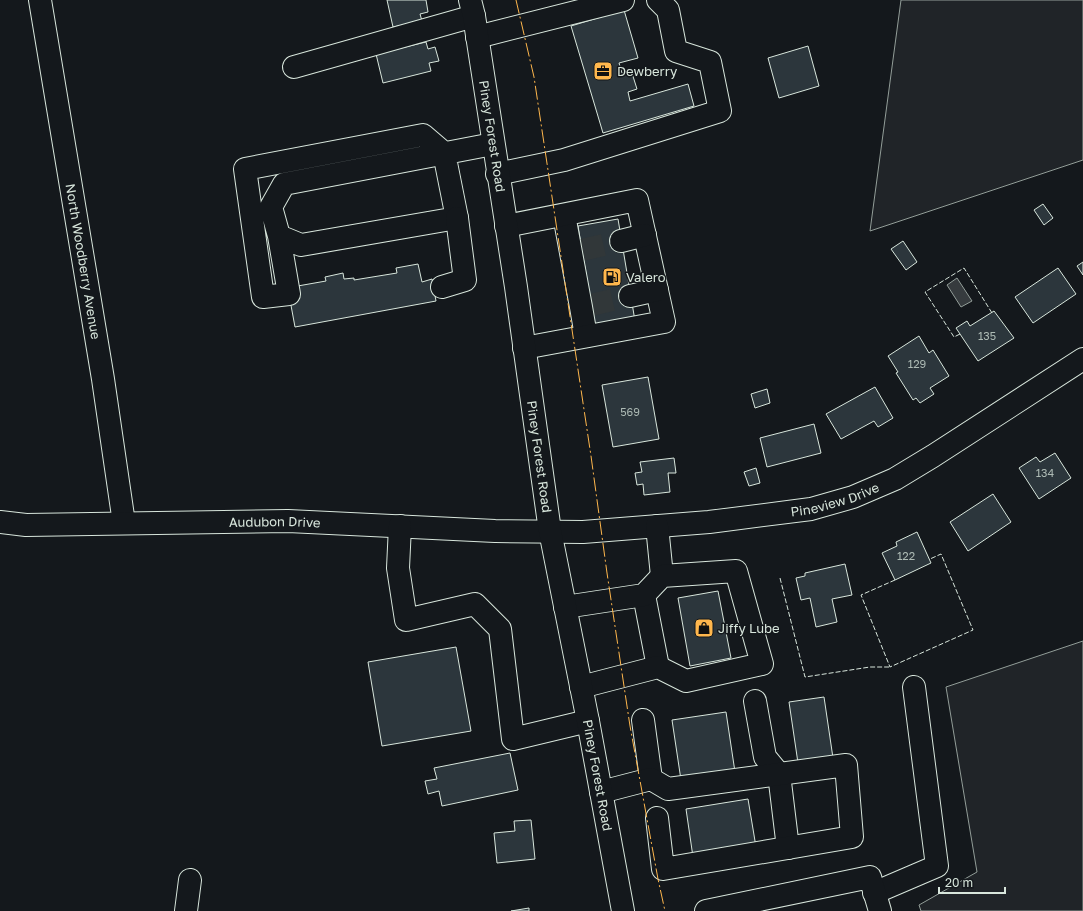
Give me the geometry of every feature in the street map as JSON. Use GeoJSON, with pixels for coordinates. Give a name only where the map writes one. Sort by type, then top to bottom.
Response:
{"type":"FeatureCollection","features":[{"type":"Feature","properties":{"kind":"street","name":"North Woodberry Avenue"},"geometry":{"type":"LineString","coordinates":[[40,0],[103,379],[124,523]]}},
{"type":"Feature","properties":{"kind":"street"},"geometry":{"type":"LineString","coordinates":[[477,38],[623,0]]}},
{"type":"Feature","properties":{"kind":"street"},"geometry":{"type":"LineString","coordinates":[[497,174],[564,160],[720,111],[710,62],[676,51],[668,10],[658,0]]}},
{"type":"Feature","properties":{"kind":"street"},"geometry":{"type":"LineString","coordinates":[[294,67],[472,8]]}},
{"type":"Feature","properties":{"kind":"street","name":"Piney Forest Road"},"geometry":{"type":"LineString","coordinates":[[472,8],[506,226],[550,532],[588,721],[622,911]]}},
{"type":"Feature","properties":{"kind":"street"},"geometry":{"type":"LineString","coordinates":[[442,287],[465,280],[458,218],[444,153],[423,135],[245,169],[263,297],[289,294],[279,236],[271,206],[284,184],[444,153],[493,144]]}},
{"type":"Feature","properties":{"kind":"street"},"geometry":{"type":"LineString","coordinates":[[506,226],[637,200],[664,322],[524,348]]}},
{"type":"Feature","properties":{"kind":"street"},"geometry":{"type":"LineString","coordinates":[[564,215],[576,251],[586,306],[586,336]]}},
{"type":"Feature","properties":{"kind":"street"},"geometry":{"type":"LineString","coordinates":[[279,236],[301,245],[458,218]]}},
{"type":"Feature","properties":{"kind":"street"},"geometry":{"type":"LineString","coordinates":[[621,241],[645,235]]}},
{"type":"Feature","properties":{"kind":"street"},"geometry":{"type":"LineString","coordinates":[[630,296],[657,290]]}},
{"type":"Feature","properties":{"kind":"street","name":"Pineview Drive"},"geometry":{"type":"LineString","coordinates":[[550,532],[583,532],[709,522],[811,510],[853,497],[895,479],[1083,359]]}},
{"type":"Feature","properties":{"kind":"street","name":"Audubon Drive"},"geometry":{"type":"LineString","coordinates":[[0,522],[26,525],[288,521],[496,531],[550,532]]}},
{"type":"Feature","properties":{"kind":"street"},"geometry":{"type":"LineString","coordinates":[[400,526],[398,568],[406,620],[475,604],[500,629],[513,739],[588,721]]}},
{"type":"Feature","properties":{"kind":"street"},"geometry":{"type":"LineString","coordinates":[[657,526],[662,576]]}},
{"type":"Feature","properties":{"kind":"street"},"geometry":{"type":"LineString","coordinates":[[565,607],[644,595],[662,576],[736,571],[762,664],[686,681],[658,667],[581,687]]}},
{"type":"Feature","properties":{"kind":"street"},"geometry":{"type":"LineString","coordinates":[[644,595],[658,667]]}},
{"type":"Feature","properties":{"kind":"street"},"geometry":{"type":"LineString","coordinates":[[706,911],[870,877],[877,902],[937,866],[914,687]]}},
{"type":"Feature","properties":{"kind":"street"},"geometry":{"type":"LineString","coordinates":[[755,700],[765,757],[779,774],[788,848]]}},
{"type":"Feature","properties":{"kind":"street"},"geometry":{"type":"LineString","coordinates":[[643,720],[651,779]]}},
{"type":"Feature","properties":{"kind":"street"},"geometry":{"type":"LineString","coordinates":[[601,792],[651,779],[668,790],[846,765],[852,837],[663,869],[657,818]]}},
{"type":"Feature","properties":{"kind":"street"},"geometry":{"type":"LineString","coordinates":[[186,911],[190,880]]}},
{"type":"Feature","properties":{"kind":"shaded area"},"geometry":{"type":"Polygon","coordinates":[[[901,0],[1083,0],[1083,160],[870,231],[901,0]]]}},
{"type":"Feature","properties":{"kind":"shaded area"},"geometry":{"type":"Polygon","coordinates":[[[957,278],[972,301],[961,307],[947,285],[957,278]]]}},
{"type":"Feature","properties":{"kind":"shaded area"},"geometry":{"type":"Polygon","coordinates":[[[1083,641],[1083,911],[921,911],[919,905],[977,872],[946,687],[1083,641]]]}},
{"type":"Feature","properties":{"kind":"building"},"geometry":{"type":"Polygon","coordinates":[[[387,0],[426,0],[428,12],[420,14],[422,21],[393,27],[387,0]]]}},
{"type":"Feature","properties":{"kind":"building","name":"Dewberry"},"geometry":{"type":"Polygon","coordinates":[[[624,10],[638,58],[619,63],[622,73],[631,70],[637,89],[628,92],[630,101],[688,84],[694,106],[603,133],[571,26],[624,10]]]}},
{"type":"Feature","properties":{"kind":"building"},"geometry":{"type":"Polygon","coordinates":[[[426,42],[428,49],[435,47],[439,61],[429,63],[431,71],[383,83],[376,54],[426,42]]]}},
{"type":"Feature","properties":{"kind":"building"},"geometry":{"type":"Polygon","coordinates":[[[808,46],[819,86],[779,98],[768,58],[808,46]]]}},
{"type":"Feature","properties":{"kind":"building"},"geometry":{"type":"Polygon","coordinates":[[[1043,204],[1053,218],[1044,225],[1034,210],[1043,204]]]}},
{"type":"Feature","properties":{"kind":"building"},"geometry":{"type":"Polygon","coordinates":[[[618,219],[635,321],[595,328],[578,226],[618,219]]]}},
{"type":"Feature","properties":{"kind":"building"},"geometry":{"type":"Polygon","coordinates":[[[903,241],[917,262],[906,270],[891,249],[903,241]]]}},
{"type":"Feature","properties":{"kind":"building"},"geometry":{"type":"Polygon","coordinates":[[[1083,262],[1083,275],[1077,266],[1083,262]]]}},
{"type":"Feature","properties":{"kind":"building"},"geometry":{"type":"Polygon","coordinates":[[[418,264],[422,282],[432,279],[436,301],[295,327],[290,300],[292,287],[326,281],[325,277],[343,273],[344,279],[354,278],[354,280],[397,273],[396,268],[418,264]]]}},
{"type":"Feature","properties":{"kind":"building"},"geometry":{"type":"Polygon","coordinates":[[[1058,268],[1076,294],[1033,323],[1015,297],[1058,268]]]}},
{"type":"Feature","properties":{"kind":"building"},"geometry":{"type":"Polygon","coordinates":[[[994,311],[1014,338],[978,361],[956,328],[967,321],[970,326],[994,311]]]}},
{"type":"Feature","properties":{"kind":"building"},"geometry":{"type":"Polygon","coordinates":[[[919,336],[929,353],[933,350],[949,376],[930,388],[934,394],[920,403],[916,398],[913,400],[896,373],[898,372],[888,356],[919,336]]]}},
{"type":"Feature","properties":{"kind":"building"},"geometry":{"type":"Polygon","coordinates":[[[648,377],[659,439],[613,447],[602,385],[648,377]]]}},
{"type":"Feature","properties":{"kind":"building"},"geometry":{"type":"Polygon","coordinates":[[[875,387],[893,418],[878,427],[874,421],[841,439],[826,414],[875,387]]]}},
{"type":"Feature","properties":{"kind":"building"},"geometry":{"type":"Polygon","coordinates":[[[767,389],[770,403],[755,408],[751,394],[767,389]]]}},
{"type":"Feature","properties":{"kind":"building"},"geometry":{"type":"Polygon","coordinates":[[[814,424],[821,453],[767,467],[760,438],[814,424]]]}},
{"type":"Feature","properties":{"kind":"building"},"geometry":{"type":"Polygon","coordinates":[[[1055,453],[1071,478],[1039,499],[1019,468],[1036,457],[1040,462],[1055,453]]]}},
{"type":"Feature","properties":{"kind":"building"},"geometry":{"type":"Polygon","coordinates":[[[674,458],[676,473],[668,473],[670,492],[644,495],[643,484],[637,485],[635,473],[642,472],[640,462],[674,458]]]}},
{"type":"Feature","properties":{"kind":"building"},"geometry":{"type":"Polygon","coordinates":[[[756,468],[760,483],[749,486],[744,472],[756,468]]]}},
{"type":"Feature","properties":{"kind":"building"},"geometry":{"type":"Polygon","coordinates":[[[993,494],[1011,522],[968,551],[950,522],[993,494]]]}},
{"type":"Feature","properties":{"kind":"building"},"geometry":{"type":"Polygon","coordinates":[[[917,532],[931,563],[895,580],[882,553],[897,546],[896,542],[917,532]]]}},
{"type":"Feature","properties":{"kind":"building"},"geometry":{"type":"Polygon","coordinates":[[[845,564],[852,595],[832,599],[837,622],[816,627],[810,598],[801,600],[796,578],[805,576],[805,573],[845,564]]]}},
{"type":"Feature","properties":{"kind":"building","name":"Jiffy Lube"},"geometry":{"type":"Polygon","coordinates":[[[718,591],[731,658],[690,666],[678,598],[718,591]]]}},
{"type":"Feature","properties":{"kind":"building"},"geometry":{"type":"Polygon","coordinates":[[[456,647],[471,731],[382,746],[368,662],[456,647]]]}},
{"type":"Feature","properties":{"kind":"building"},"geometry":{"type":"Polygon","coordinates":[[[824,697],[833,758],[798,763],[789,702],[824,697]]]}},
{"type":"Feature","properties":{"kind":"building"},"geometry":{"type":"Polygon","coordinates":[[[726,712],[735,772],[681,780],[672,720],[726,712]]]}},
{"type":"Feature","properties":{"kind":"building"},"geometry":{"type":"Polygon","coordinates":[[[510,753],[518,790],[442,806],[439,791],[428,794],[425,781],[437,779],[434,768],[510,753]]]}},
{"type":"Feature","properties":{"kind":"building"},"geometry":{"type":"Polygon","coordinates":[[[748,799],[756,847],[693,857],[686,809],[748,799]]]}},
{"type":"Feature","properties":{"kind":"building"},"geometry":{"type":"Polygon","coordinates":[[[531,820],[535,859],[497,863],[494,833],[515,831],[514,821],[531,820]]]}},
{"type":"Feature","properties":{"kind":"building"},"geometry":{"type":"Polygon","coordinates":[[[529,908],[529,911],[511,911],[529,908]]]}},
{"type":"Feature","properties":{"kind":"tunnel"},"geometry":{"type":"LineString","coordinates":[[582,250],[621,241]]}},
{"type":"Feature","properties":{"kind":"tunnel"},"geometry":{"type":"LineString","coordinates":[[591,305],[630,296]]}},
{"type":"Feature","properties":{"kind":"fence"},"geometry":{"type":"LineString","coordinates":[[960,334],[954,337],[925,292],[964,268],[992,313]]}},
{"type":"Feature","properties":{"kind":"fence"},"geometry":{"type":"LineString","coordinates":[[895,580],[861,595],[890,667],[973,630],[941,554],[930,559]]}},
{"type":"Feature","properties":{"kind":"fence"},"geometry":{"type":"LineString","coordinates":[[780,578],[805,677],[870,667],[890,667]]}},
{"type":"Feature","properties":{"kind":"power"},"geometry":{"type":"LineString","coordinates":[[516,0],[534,77],[630,726],[665,911]]}},
{"type":"Feature","properties":{"kind":"place","name":"Dewberry"},"geometry":{"type":"Point","coordinates":[603,71]}},
{"type":"Feature","properties":{"kind":"place","name":"Valero"},"geometry":{"type":"Point","coordinates":[612,277]}},
{"type":"Feature","properties":{"kind":"place","name":"Jiffy Lube"},"geometry":{"type":"Point","coordinates":[704,628]}}]}
